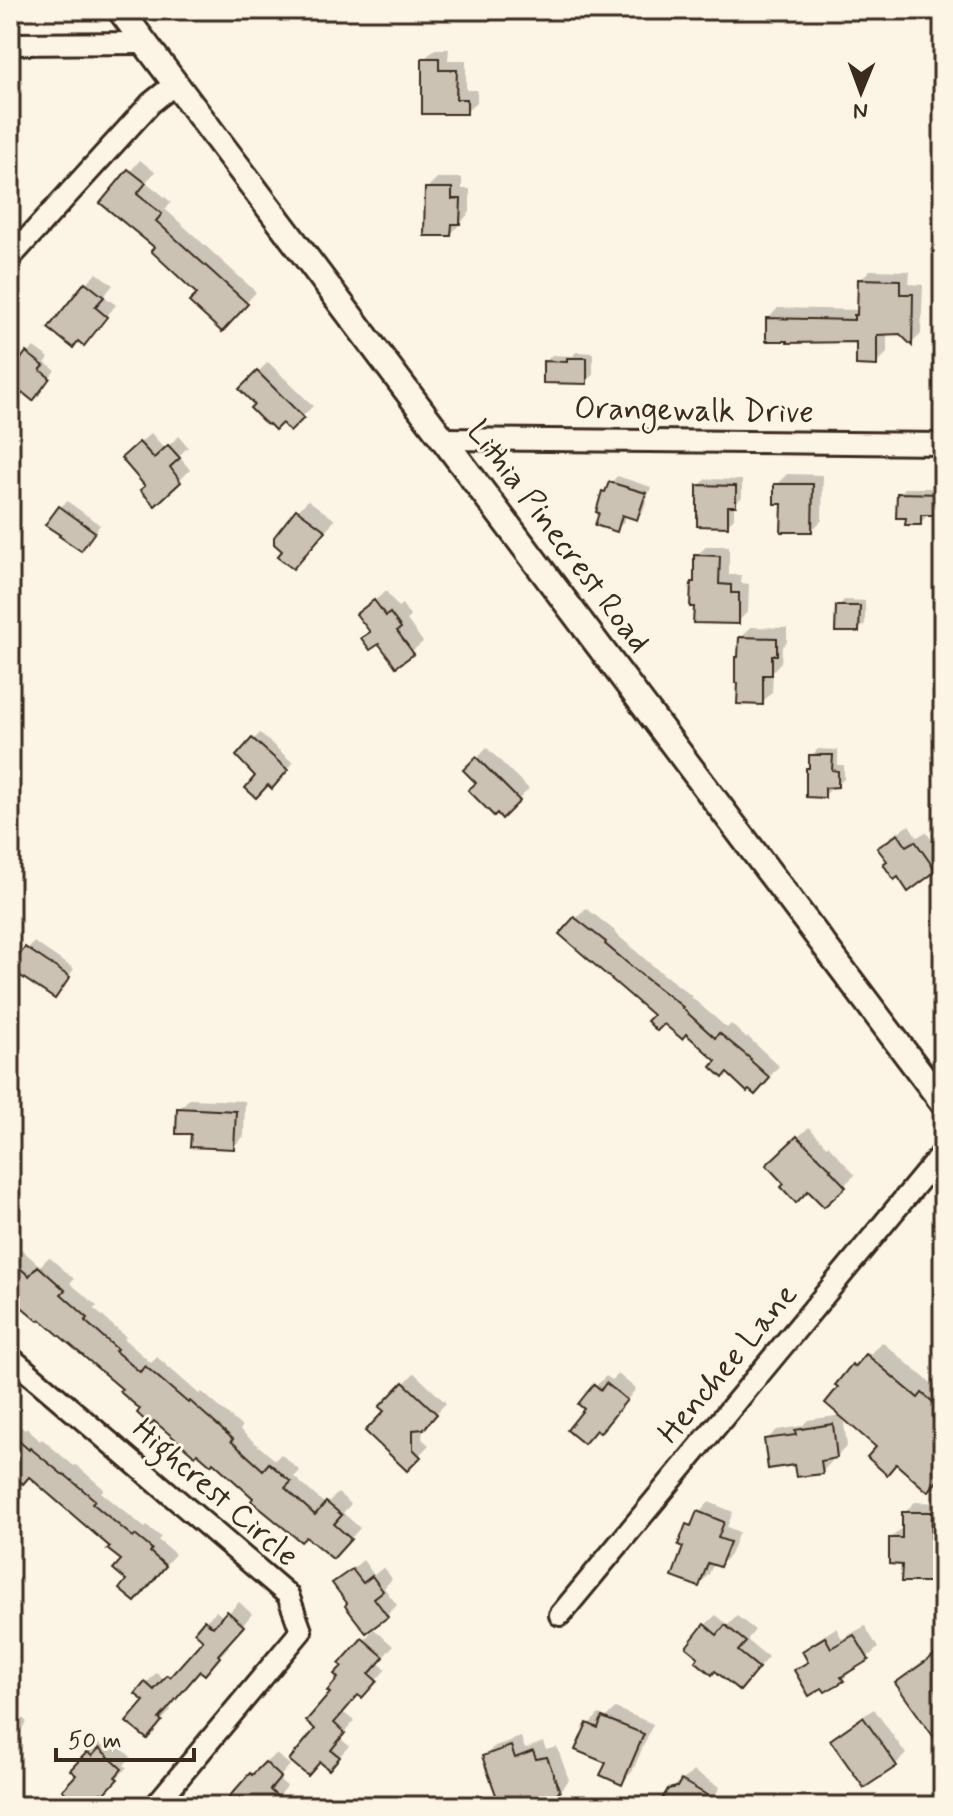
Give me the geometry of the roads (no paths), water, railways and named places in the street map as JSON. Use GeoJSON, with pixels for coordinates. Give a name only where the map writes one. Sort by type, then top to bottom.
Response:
{"type":"FeatureCollection","features":[{"type":"Feature","properties":{"kind":"main road","name":"Lithia Pinecrest Road"},"geometry":{"type":"LineString","coordinates":[[120,10],[943,1103]]}},
{"type":"Feature","properties":{"kind":"street"},"geometry":{"type":"LineString","coordinates":[[10,44],[145,43]]}},
{"type":"Feature","properties":{"kind":"street"},"geometry":{"type":"LineString","coordinates":[[10,258],[151,103],[176,83]]}},
{"type":"Feature","properties":{"kind":"street","name":"Orangewalk Drive"},"geometry":{"type":"LineString","coordinates":[[444,439],[943,444]]}},
{"type":"Feature","properties":{"kind":"street","name":"Henchee Lane"},"geometry":{"type":"LineString","coordinates":[[560,1615],[943,1152]]}},
{"type":"Feature","properties":{"kind":"street","name":"Highcrest Circle"},"geometry":{"type":"LineString","coordinates":[[10,1357],[288,1595],[301,1631],[155,1806]]}}]}
